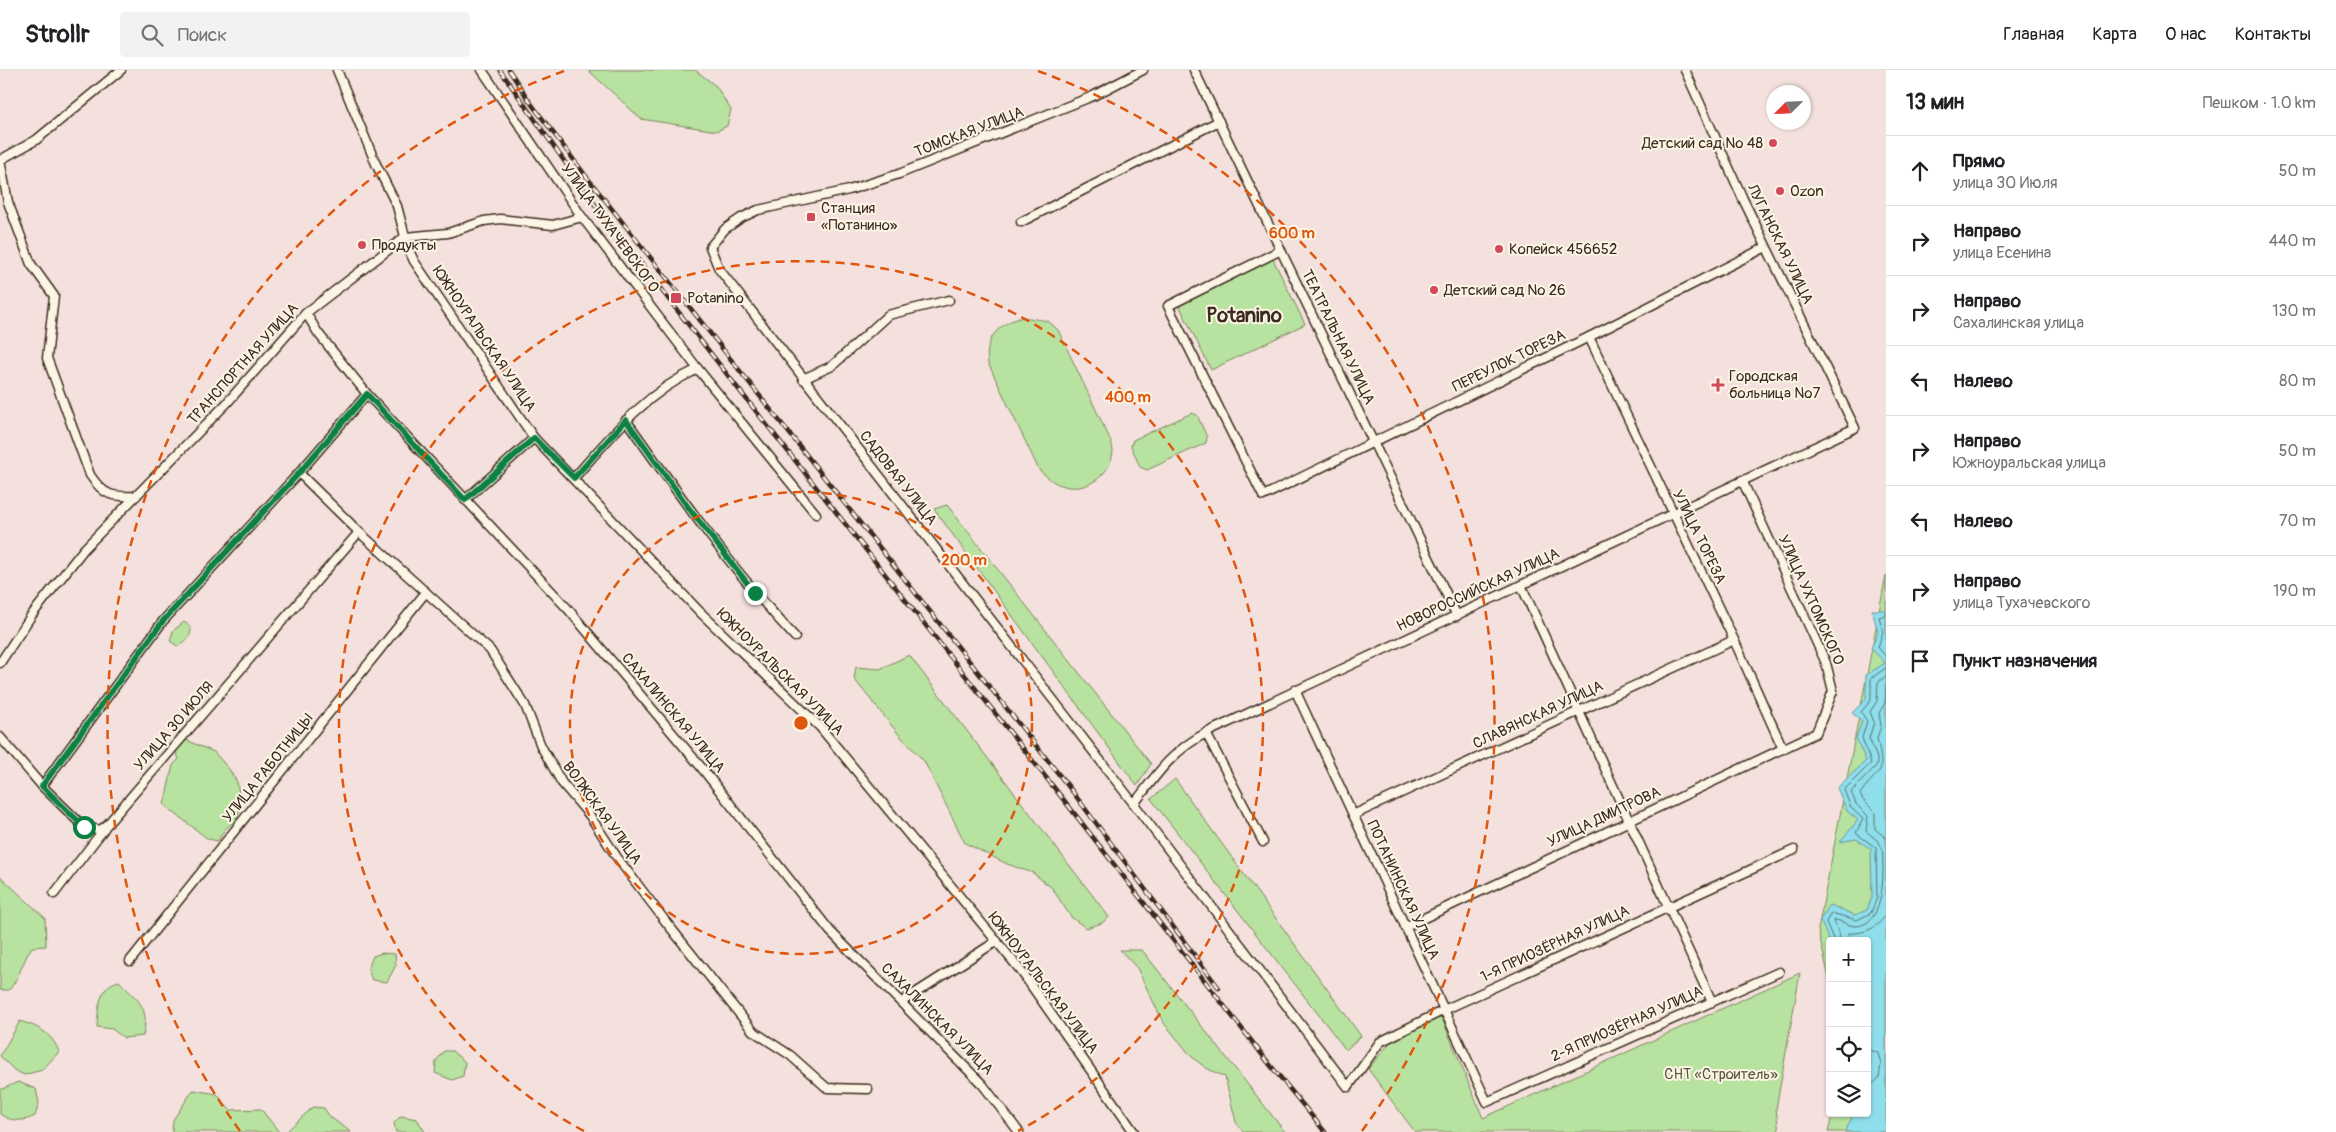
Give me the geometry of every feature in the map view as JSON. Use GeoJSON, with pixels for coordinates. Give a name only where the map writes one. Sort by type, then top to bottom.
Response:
{"type":"FeatureCollection","features":[{"type":"Feature","properties":{"kind":"street"},"geometry":{"type":"LineString","coordinates":[[121,70],[36,140],[0,160],[8,202],[31,264],[54,296],[47,358],[90,475],[98,487],[106,493],[116,497],[136,496]]}},
{"type":"Feature","properties":{"kind":"street"},"geometry":{"type":"LineString","coordinates":[[337,70],[376,164],[397,206],[405,237],[448,233],[484,221],[500,219],[553,225],[582,217]]}},
{"type":"Feature","properties":{"kind":"street","name":"УЛИЦА ТУХАЧЕВСКОГО"},"geometry":{"type":"LineString","coordinates":[[482,70],[582,217],[698,369],[816,514]]}},
{"type":"Feature","properties":{"kind":"street","name":"ТОМСКАЯ УЛИЦА"},"geometry":{"type":"LineString","coordinates":[[798,202],[849,190],[907,171],[1094,96],[1142,70]]}},
{"type":"Feature","properties":{"kind":"street","name":"ТЕАТРАЛЬНАЯ УЛИЦА"},"geometry":{"type":"LineString","coordinates":[[1194,70],[1457,616]]}},
{"type":"Feature","properties":{"kind":"street","name":"ЛУГАНСКАЯ УЛИЦА"},"geometry":{"type":"LineString","coordinates":[[1685,70],[1766,247],[1855,428]]}},
{"type":"Feature","properties":{"kind":"street"},"geometry":{"type":"LineString","coordinates":[[1021,222],[1219,121]]}},
{"type":"Feature","properties":{"kind":"street","name":"САДОВАЯ УЛИЦА"},"geometry":{"type":"LineString","coordinates":[[798,202],[758,210],[740,218],[724,229],[710,247],[719,269],[1134,804],[1348,1087]]}},
{"type":"Feature","properties":{"kind":"street","name":"ТРАНСПОРТНАЯ УЛИЦА"},"geometry":{"type":"LineString","coordinates":[[0,663],[31,616],[84,549],[226,404],[306,313],[405,237]]}},
{"type":"Feature","properties":{"kind":"street","name":"ЮЖНОУРАЛЬСКАЯ УЛИЦА"},"geometry":{"type":"LineString","coordinates":[[405,237],[414,261],[534,438],[700,612],[820,727],[1027,979],[1134,1132]]}},
{"type":"Feature","properties":{"kind":"street","name":"ПЕРЕУЛОК ТОРЕЗА"},"geometry":{"type":"LineString","coordinates":[[1281,250],[1168,306],[1263,496],[1589,337],[1766,247]]}},
{"type":"Feature","properties":{"kind":"street"},"geometry":{"type":"LineString","coordinates":[[803,379],[832,366],[888,315],[950,300]]}},
{"type":"Feature","properties":{"kind":"street","name":"САХАЛИНСКАЯ УЛИЦА"},"geometry":{"type":"LineString","coordinates":[[306,313],[318,333],[367,394],[568,609],[701,767],[830,931],[902,1001],[983,1085],[1019,1132]]}},
{"type":"Feature","properties":{"kind":"street","name":"УЛИЦА ТОРЕЗА"},"geometry":{"type":"LineString","coordinates":[[1589,337],[1734,640],[1783,749]]}},
{"type":"Feature","properties":{"kind":"street"},"geometry":{"type":"LineString","coordinates":[[574,478],[626,420],[659,390],[698,369]]}},
{"type":"Feature","properties":{"kind":"street"},"geometry":{"type":"LineString","coordinates":[[42,786],[163,621],[299,473],[367,394]]}},
{"type":"Feature","properties":{"kind":"street"},"geometry":{"type":"LineString","coordinates":[[626,420],[688,507],[731,563],[795,637]]}},
{"type":"Feature","properties":{"kind":"street","name":"НОВОРОССИЙСКАЯ УЛИЦА"},"geometry":{"type":"LineString","coordinates":[[1134,804],[1169,758],[1186,743],[1295,690],[1457,616],[1672,512],[1855,428]]}},
{"type":"Feature","properties":{"kind":"street"},"geometry":{"type":"LineString","coordinates":[[465,500],[534,438]]}},
{"type":"Feature","properties":{"kind":"street","name":"ВОЛЖСКАЯ УЛИЦА"},"geometry":{"type":"LineString","coordinates":[[299,473],[359,532],[490,650],[525,706],[541,746],[562,783],[590,816],[618,859],[666,922],[753,1031],[790,1055],[827,1088],[868,1089]]}},
{"type":"Feature","properties":{"kind":"street","name":"УЛИЦА УХТОМСКОГО"},"geometry":{"type":"LineString","coordinates":[[1742,480],[1826,663],[1833,691],[1816,733]]}},
{"type":"Feature","properties":{"kind":"street","name":"УЛИЦА 30 ИЮЛЯ"},"geometry":{"type":"LineString","coordinates":[[54,894],[105,827],[359,532]]}},
{"type":"Feature","properties":{"kind":"street"},"geometry":{"type":"LineString","coordinates":[[1521,585],[1712,1002]]}},
{"type":"Feature","properties":{"kind":"street","name":"УЛИЦА РАБОТНИЦЫ"},"geometry":{"type":"LineString","coordinates":[[130,961],[426,592]]}},
{"type":"Feature","properties":{"kind":"street","name":"СЛАВЯНСКАЯ УЛИЦА"},"geometry":{"type":"LineString","coordinates":[[1353,815],[1734,640]]}},
{"type":"Feature","properties":{"kind":"street","name":"ПОТАНИНСКАЯ УЛИЦА"},"geometry":{"type":"LineString","coordinates":[[1295,690],[1487,1102]]}},
{"type":"Feature","properties":{"kind":"street"},"geometry":{"type":"LineString","coordinates":[[1206,733],[1263,842]]}},
{"type":"Feature","properties":{"kind":"street","name":"УЛИЦА ДМИТРОВА"},"geometry":{"type":"LineString","coordinates":[[1405,927],[1816,733]]}},
{"type":"Feature","properties":{"kind":"street"},"geometry":{"type":"LineString","coordinates":[[0,737],[42,786],[84,827],[99,830],[105,827]]}},
{"type":"Feature","properties":{"kind":"street","name":"1-Я ПРИОЗЁРНАЯ УЛИЦА"},"geometry":{"type":"LineString","coordinates":[[1348,1087],[1380,1042],[1444,1010],[1794,850]]}},
{"type":"Feature","properties":{"kind":"street"},"geometry":{"type":"LineString","coordinates":[[902,1001],[996,941]]}},
{"type":"Feature","properties":{"kind":"street","name":"2-Я ПРИОЗЁРНАЯ УЛИЦА"},"geometry":{"type":"LineString","coordinates":[[1487,1102],[1778,972]]}},
{"type":"Feature","properties":{"kind":"green space"},"geometry":{"type":"Polygon","coordinates":[[[588,70],[695,70],[716,86],[731,110],[727,126],[717,131],[641,119],[588,70]]]}},
{"type":"Feature","properties":{"kind":"green space"},"geometry":{"type":"Polygon","coordinates":[[[1273,259],[1305,324],[1211,370],[1179,305],[1273,259]]]}},
{"type":"Feature","properties":{"kind":"green space"},"geometry":{"type":"Polygon","coordinates":[[[1023,317],[1048,321],[1058,330],[1110,440],[1113,452],[1107,469],[1095,481],[1087,485],[1070,487],[1061,485],[1052,481],[1039,470],[988,363],[988,346],[995,333],[1007,323],[1023,317]]]}},
{"type":"Feature","properties":{"kind":"green space"},"geometry":{"type":"Polygon","coordinates":[[[1192,413],[1197,415],[1207,437],[1206,443],[1147,470],[1140,467],[1131,446],[1133,440],[1192,413]]]}},
{"type":"Feature","properties":{"kind":"green space"},"geometry":{"type":"Polygon","coordinates":[[[947,505],[1151,764],[1137,786],[934,509],[947,505]]]}},
{"type":"Feature","properties":{"kind":"green space"},"geometry":{"type":"Polygon","coordinates":[[[1886,575],[1886,1132],[1828,1132],[1832,1117],[1871,1117],[1871,937],[1826,937],[1826,965],[1818,930],[1886,575]]]}},
{"type":"Feature","properties":{"kind":"green space"},"geometry":{"type":"Polygon","coordinates":[[[184,622],[188,625],[191,632],[185,642],[177,646],[170,641],[173,631],[184,622]]]}},
{"type":"Feature","properties":{"kind":"green space"},"geometry":{"type":"Polygon","coordinates":[[[909,655],[1109,917],[1102,923],[1086,928],[1071,917],[1052,888],[1033,873],[1007,864],[965,843],[924,761],[901,737],[854,679],[856,667],[880,669],[909,655]]]}},
{"type":"Feature","properties":{"kind":"green space"},"geometry":{"type":"Polygon","coordinates":[[[186,740],[214,752],[229,769],[237,782],[241,806],[236,821],[225,829],[218,841],[208,839],[164,805],[173,765],[179,759],[176,752],[186,740]]]}},
{"type":"Feature","properties":{"kind":"green space"},"geometry":{"type":"Polygon","coordinates":[[[1175,779],[1361,1036],[1346,1050],[1151,799],[1175,779]]]}},
{"type":"Feature","properties":{"kind":"green space"},"geometry":{"type":"Polygon","coordinates":[[[0,876],[45,918],[46,946],[32,947],[9,990],[0,990],[0,876]]]}},
{"type":"Feature","properties":{"kind":"green space"},"geometry":{"type":"Polygon","coordinates":[[[1120,950],[1142,950],[1285,1132],[1243,1132],[1236,1122],[1225,1077],[1206,1068],[1192,1057],[1163,1022],[1137,968],[1120,950]]]}},
{"type":"Feature","properties":{"kind":"green space"},"geometry":{"type":"Polygon","coordinates":[[[382,953],[395,954],[396,965],[387,982],[372,980],[368,969],[373,956],[382,953]]]}},
{"type":"Feature","properties":{"kind":"green space","name":"СНТ «Строитель»"},"geometry":{"type":"Polygon","coordinates":[[[1800,973],[1776,1109],[1779,1132],[1415,1132],[1368,1069],[1393,1039],[1441,1016],[1483,1118],[1800,973]]]}},
{"type":"Feature","properties":{"kind":"green space"},"geometry":{"type":"Polygon","coordinates":[[[119,981],[137,1000],[144,1011],[145,1026],[143,1036],[124,1038],[112,1029],[97,1027],[101,999],[107,987],[119,981]]]}},
{"type":"Feature","properties":{"kind":"green space"},"geometry":{"type":"Polygon","coordinates":[[[20,1021],[49,1035],[59,1052],[42,1070],[24,1075],[14,1070],[0,1056],[20,1021]]]}},
{"type":"Feature","properties":{"kind":"green space"},"geometry":{"type":"Polygon","coordinates":[[[444,1051],[452,1051],[465,1062],[463,1076],[452,1080],[435,1073],[436,1061],[444,1051]]]}},
{"type":"Feature","properties":{"kind":"green space"},"geometry":{"type":"Polygon","coordinates":[[[18,1082],[36,1089],[39,1103],[35,1116],[22,1120],[8,1119],[0,1114],[0,1090],[18,1082]]]}},
{"type":"Feature","properties":{"kind":"green space"},"geometry":{"type":"Polygon","coordinates":[[[193,1090],[217,1094],[230,1110],[261,1109],[279,1132],[172,1132],[173,1120],[193,1090]]]}},
{"type":"Feature","properties":{"kind":"green space"},"geometry":{"type":"Polygon","coordinates":[[[313,1107],[324,1108],[330,1117],[351,1132],[286,1132],[313,1107]]]}},
{"type":"Feature","properties":{"kind":"green space"},"geometry":{"type":"Polygon","coordinates":[[[401,1116],[417,1119],[425,1132],[396,1132],[394,1123],[401,1116]]]}},
{"type":"Feature","properties":{"kind":"water"},"geometry":{"type":"Polygon","coordinates":[[[1872,610],[1886,610],[1886,1132],[1845,1132],[1852,1117],[1871,1117],[1871,937],[1827,937],[1820,920],[1830,905],[1855,915],[1867,910],[1872,897],[1871,849],[1856,839],[1840,842],[1858,820],[1847,811],[1837,788],[1866,761],[1856,738],[1862,721],[1852,713],[1866,699],[1866,675],[1885,663],[1871,648],[1878,632],[1872,610]]]}},
{"type":"Feature","properties":{"kind":"railway"},"geometry":{"type":"LineString","coordinates":[[500,70],[593,202],[1271,1066],[1325,1132]]}},
{"type":"Feature","properties":{"kind":"railway"},"geometry":{"type":"LineString","coordinates":[[509,70],[530,102],[586,176],[1072,791],[1219,988]]}},
{"type":"Feature","properties":{"kind":"place","name":"Детский сад № 48"},"geometry":{"type":"Point","coordinates":[1773,143]}},
{"type":"Feature","properties":{"kind":"place","name":"Ozon"},"geometry":{"type":"Point","coordinates":[1780,191]}},
{"type":"Feature","properties":{"kind":"place","name":"Станция «Потанино»"},"geometry":{"type":"Point","coordinates":[811,217]}},
{"type":"Feature","properties":{"kind":"place","name":"Продукты"},"geometry":{"type":"Point","coordinates":[362,245]}},
{"type":"Feature","properties":{"kind":"place","name":"Копейск 456652"},"geometry":{"type":"Point","coordinates":[1499,249]}},
{"type":"Feature","properties":{"kind":"place","name":"Детский сад № 26"},"geometry":{"type":"Point","coordinates":[1434,290]}},
{"type":"Feature","properties":{"kind":"place","name":"Potanino"},"geometry":{"type":"Point","coordinates":[676,298]}},
{"type":"Feature","properties":{"kind":"place","name":"Городская больница №7"},"geometry":{"type":"Point","coordinates":[1718,385]}},
{"type":"Feature","properties":{"kind":"district","name":"Potanino"},"geometry":{"type":"Point","coordinates":[1244,315]}},
{"type":"Feature","properties":{"kind":"route"},"geometry":{"type":"LineString","coordinates":[[84,827],[42,786],[163,621],[299,473],[367,394],[465,500],[534,438],[574,478],[626,420],[688,507],[755,593]]}}]}
